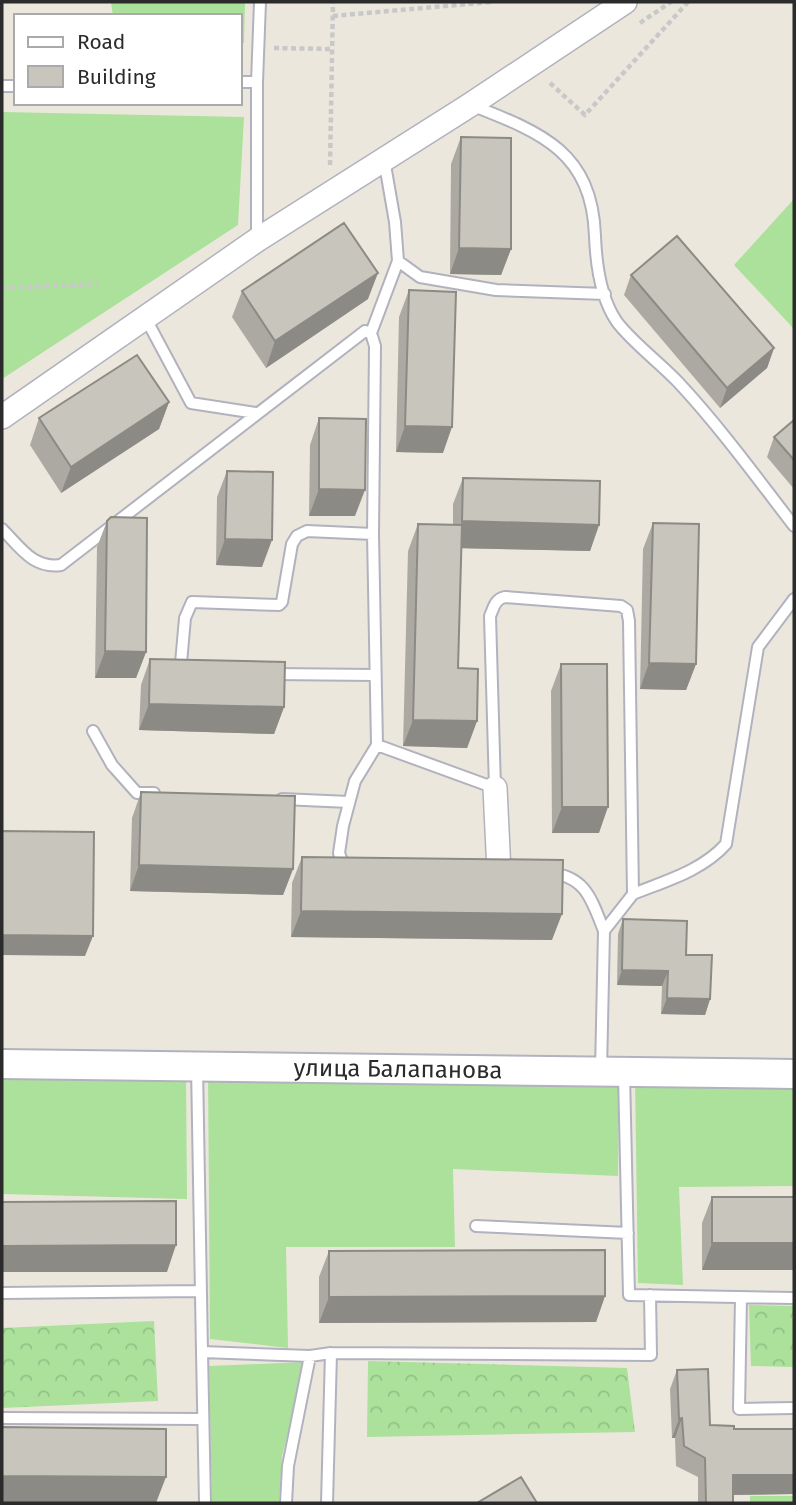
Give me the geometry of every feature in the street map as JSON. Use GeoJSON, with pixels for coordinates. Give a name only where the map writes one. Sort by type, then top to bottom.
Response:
{"type":"FeatureCollection","features":[{"type":"Feature","properties":{"kind":"street"},"geometry":{"type":"LineString","coordinates":[[2,417],[257,240],[470,105],[625,2]]}},
{"type":"Feature","properties":{"kind":"street"},"geometry":{"type":"LineString","coordinates":[[495,788],[499,872]]}},
{"type":"Feature","properties":{"kind":"street","name":"улица Балапанова"},"geometry":{"type":"LineString","coordinates":[[2,1064],[794,1074]]}},
{"type":"Feature","properties":{"kind":"lane"},"geometry":{"type":"LineString","coordinates":[[257,240],[260,2]]}},
{"type":"Feature","properties":{"kind":"lane"},"geometry":{"type":"LineString","coordinates":[[242,82],[257,82]]}},
{"type":"Feature","properties":{"kind":"lane"},"geometry":{"type":"LineString","coordinates":[[470,105],[510,120],[559,147],[579,171],[594,213],[596,256],[605,294],[617,322],[678,382],[794,526]]}},
{"type":"Feature","properties":{"kind":"lane"},"geometry":{"type":"LineString","coordinates":[[355,873],[343,864],[340,853],[355,781],[377,745],[373,534],[374,346],[371,332],[398,261],[395,222],[383,159]]}},
{"type":"Feature","properties":{"kind":"lane"},"geometry":{"type":"LineString","coordinates":[[398,261],[420,277],[496,290],[605,294]]}},
{"type":"Feature","properties":{"kind":"lane"},"geometry":{"type":"LineString","coordinates":[[145,317],[191,403],[256,413]]}},
{"type":"Feature","properties":{"kind":"lane"},"geometry":{"type":"LineString","coordinates":[[2,529],[31,558],[47,567],[61,565],[365,331],[371,332]]}},
{"type":"Feature","properties":{"kind":"lane"},"geometry":{"type":"LineString","coordinates":[[205,674],[191,673],[181,663],[185,618],[192,602],[279,605],[282,602],[292,544],[297,536],[307,531],[373,534]]}},
{"type":"Feature","properties":{"kind":"lane"},"geometry":{"type":"LineString","coordinates":[[377,745],[495,788],[490,616],[499,598],[621,606],[627,610],[629,621],[633,894]]}},
{"type":"Feature","properties":{"kind":"lane"},"geometry":{"type":"LineString","coordinates":[[604,931],[633,894],[696,868],[714,858],[726,844],[758,647],[794,599]]}},
{"type":"Feature","properties":{"kind":"lane"},"geometry":{"type":"LineString","coordinates":[[257,674],[375,674]]}},
{"type":"Feature","properties":{"kind":"lane"},"geometry":{"type":"LineString","coordinates":[[93,731],[112,765],[137,793],[164,794]]}},
{"type":"Feature","properties":{"kind":"lane"},"geometry":{"type":"LineString","coordinates":[[270,799],[349,802]]}},
{"type":"Feature","properties":{"kind":"lane"},"geometry":{"type":"LineString","coordinates":[[538,873],[562,874],[587,889],[604,931],[612,1071],[628,1233],[629,1295],[794,1298]]}},
{"type":"Feature","properties":{"kind":"lane"},"geometry":{"type":"LineString","coordinates":[[197,1066],[205,1503]]}},
{"type":"Feature","properties":{"kind":"lane"},"geometry":{"type":"LineString","coordinates":[[476,1226],[628,1233]]}},
{"type":"Feature","properties":{"kind":"lane"},"geometry":{"type":"LineString","coordinates":[[2,1293],[201,1291]]}},
{"type":"Feature","properties":{"kind":"lane"},"geometry":{"type":"LineString","coordinates":[[202,1352],[310,1356],[331,1353],[651,1355],[650,1295]]}},
{"type":"Feature","properties":{"kind":"lane"},"geometry":{"type":"LineString","coordinates":[[741,1297],[739,1409],[794,1408]]}},
{"type":"Feature","properties":{"kind":"lane"},"geometry":{"type":"LineString","coordinates":[[327,1503],[331,1353]]}},
{"type":"Feature","properties":{"kind":"lane"},"geometry":{"type":"LineString","coordinates":[[286,1503],[288,1466],[310,1356]]}},
{"type":"Feature","properties":{"kind":"lane"},"geometry":{"type":"LineString","coordinates":[[2,1418],[203,1419]]}},
{"type":"Feature","properties":{"kind":"path"},"geometry":{"type":"LineString","coordinates":[[330,193],[333,2]]}},
{"type":"Feature","properties":{"kind":"path"},"geometry":{"type":"LineString","coordinates":[[333,16],[491,2]]}},
{"type":"Feature","properties":{"kind":"path"},"geometry":{"type":"LineString","coordinates":[[551,83],[586,115],[688,2]]}},
{"type":"Feature","properties":{"kind":"path"},"geometry":{"type":"LineString","coordinates":[[258,48],[332,49]]}},
{"type":"Feature","properties":{"kind":"path"},"geometry":{"type":"LineString","coordinates":[[2,288],[98,284]]}},
{"type":"Feature","properties":{"kind":"green space"},"geometry":{"type":"Polygon","coordinates":[[[111,2],[245,2],[244,43],[242,14],[113,14],[111,2]]]}},
{"type":"Feature","properties":{"kind":"green space"},"geometry":{"type":"Polygon","coordinates":[[[2,112],[244,117],[238,225],[2,379],[2,112]]]}},
{"type":"Feature","properties":{"kind":"green space"},"geometry":{"type":"Polygon","coordinates":[[[794,199],[794,329],[734,265],[794,199]]]}},
{"type":"Feature","properties":{"kind":"green space"},"geometry":{"type":"Polygon","coordinates":[[[208,1071],[619,1081],[618,1176],[453,1169],[455,1247],[286,1247],[288,1348],[210,1339],[208,1071]]]}},
{"type":"Feature","properties":{"kind":"green space"},"geometry":{"type":"Polygon","coordinates":[[[2,1072],[186,1076],[187,1199],[2,1194],[2,1072]]]}},
{"type":"Feature","properties":{"kind":"green space"},"geometry":{"type":"Polygon","coordinates":[[[635,1078],[794,1081],[794,1186],[679,1187],[683,1285],[638,1283],[635,1078]]]}},
{"type":"Feature","properties":{"kind":"green space"},"geometry":{"type":"Polygon","coordinates":[[[749,1305],[794,1306],[794,1367],[751,1366],[749,1305]]]}},
{"type":"Feature","properties":{"kind":"green space"},"geometry":{"type":"Polygon","coordinates":[[[154,1321],[158,1401],[2,1408],[2,1328],[154,1321]]]}},
{"type":"Feature","properties":{"kind":"green space"},"geometry":{"type":"Polygon","coordinates":[[[368,1361],[627,1368],[635,1432],[367,1437],[368,1361]]]}},
{"type":"Feature","properties":{"kind":"green space"},"geometry":{"type":"Polygon","coordinates":[[[306,1362],[282,1456],[279,1503],[212,1503],[209,1366],[306,1362]]]}},
{"type":"Feature","properties":{"kind":"green space"},"geometry":{"type":"Polygon","coordinates":[[[750,1496],[794,1496],[794,1503],[750,1503],[750,1496]]]}},
{"type":"Feature","properties":{"kind":"building"},"geometry":{"type":"Polygon","coordinates":[[[461,137],[511,138],[511,249],[459,248],[461,137]]]}},
{"type":"Feature","properties":{"kind":"building"},"geometry":{"type":"Polygon","coordinates":[[[344,223],[378,273],[275,341],[242,291],[344,223]]]}},
{"type":"Feature","properties":{"kind":"building"},"geometry":{"type":"Polygon","coordinates":[[[677,236],[774,348],[727,388],[631,275],[677,236]]]}},
{"type":"Feature","properties":{"kind":"building"},"geometry":{"type":"Polygon","coordinates":[[[409,290],[456,292],[452,427],[405,426],[409,290]]]}},
{"type":"Feature","properties":{"kind":"building"},"geometry":{"type":"Polygon","coordinates":[[[137,355],[169,402],[71,467],[39,418],[137,355]]]}},
{"type":"Feature","properties":{"kind":"building"},"geometry":{"type":"Polygon","coordinates":[[[319,418],[366,419],[365,490],[319,489],[319,418]]]}},
{"type":"Feature","properties":{"kind":"building"},"geometry":{"type":"Polygon","coordinates":[[[794,420],[794,460],[774,437],[794,420]]]}},
{"type":"Feature","properties":{"kind":"building"},"geometry":{"type":"Polygon","coordinates":[[[227,471],[273,472],[272,540],[225,539],[227,471]]]}},
{"type":"Feature","properties":{"kind":"building"},"geometry":{"type":"Polygon","coordinates":[[[463,478],[600,481],[599,525],[462,521],[463,478]]]}},
{"type":"Feature","properties":{"kind":"building"},"geometry":{"type":"Polygon","coordinates":[[[111,517],[147,518],[146,652],[105,651],[107,521],[111,517]]]}},
{"type":"Feature","properties":{"kind":"building"},"geometry":{"type":"Polygon","coordinates":[[[653,523],[699,524],[696,664],[649,663],[653,523]]]}},
{"type":"Feature","properties":{"kind":"building"},"geometry":{"type":"Polygon","coordinates":[[[418,524],[462,525],[458,668],[478,669],[477,721],[413,720],[418,524]]]}},
{"type":"Feature","properties":{"kind":"building"},"geometry":{"type":"Polygon","coordinates":[[[150,659],[285,662],[284,707],[149,704],[150,659]]]}},
{"type":"Feature","properties":{"kind":"building"},"geometry":{"type":"Polygon","coordinates":[[[561,664],[607,664],[608,807],[562,807],[561,664]]]}},
{"type":"Feature","properties":{"kind":"building"},"geometry":{"type":"Polygon","coordinates":[[[141,792],[295,796],[293,869],[139,865],[141,792]]]}},
{"type":"Feature","properties":{"kind":"building"},"geometry":{"type":"Polygon","coordinates":[[[2,831],[94,832],[93,936],[2,935],[2,831]]]}},
{"type":"Feature","properties":{"kind":"building"},"geometry":{"type":"Polygon","coordinates":[[[302,857],[563,860],[562,914],[301,911],[302,857]]]}},
{"type":"Feature","properties":{"kind":"building"},"geometry":{"type":"Polygon","coordinates":[[[623,919],[687,921],[686,955],[712,955],[710,999],[667,998],[668,971],[622,970],[623,919]]]}},
{"type":"Feature","properties":{"kind":"building"},"geometry":{"type":"Polygon","coordinates":[[[712,1197],[794,1197],[794,1243],[712,1243],[712,1197]]]}},
{"type":"Feature","properties":{"kind":"building"},"geometry":{"type":"Polygon","coordinates":[[[176,1201],[176,1245],[2,1246],[2,1202],[176,1201]]]}},
{"type":"Feature","properties":{"kind":"building"},"geometry":{"type":"Polygon","coordinates":[[[605,1250],[605,1296],[329,1297],[329,1251],[605,1250]]]}},
{"type":"Feature","properties":{"kind":"building"},"geometry":{"type":"Polygon","coordinates":[[[708,1369],[710,1425],[734,1426],[734,1429],[794,1429],[794,1475],[733,1475],[733,1503],[706,1503],[705,1458],[684,1446],[682,1418],[679,1419],[677,1370],[708,1369]]]}},
{"type":"Feature","properties":{"kind":"building"},"geometry":{"type":"Polygon","coordinates":[[[2,1427],[166,1429],[166,1477],[2,1476],[2,1427]]]}},
{"type":"Feature","properties":{"kind":"building"},"geometry":{"type":"Polygon","coordinates":[[[521,1477],[537,1503],[477,1503],[521,1477]]]}}]}
